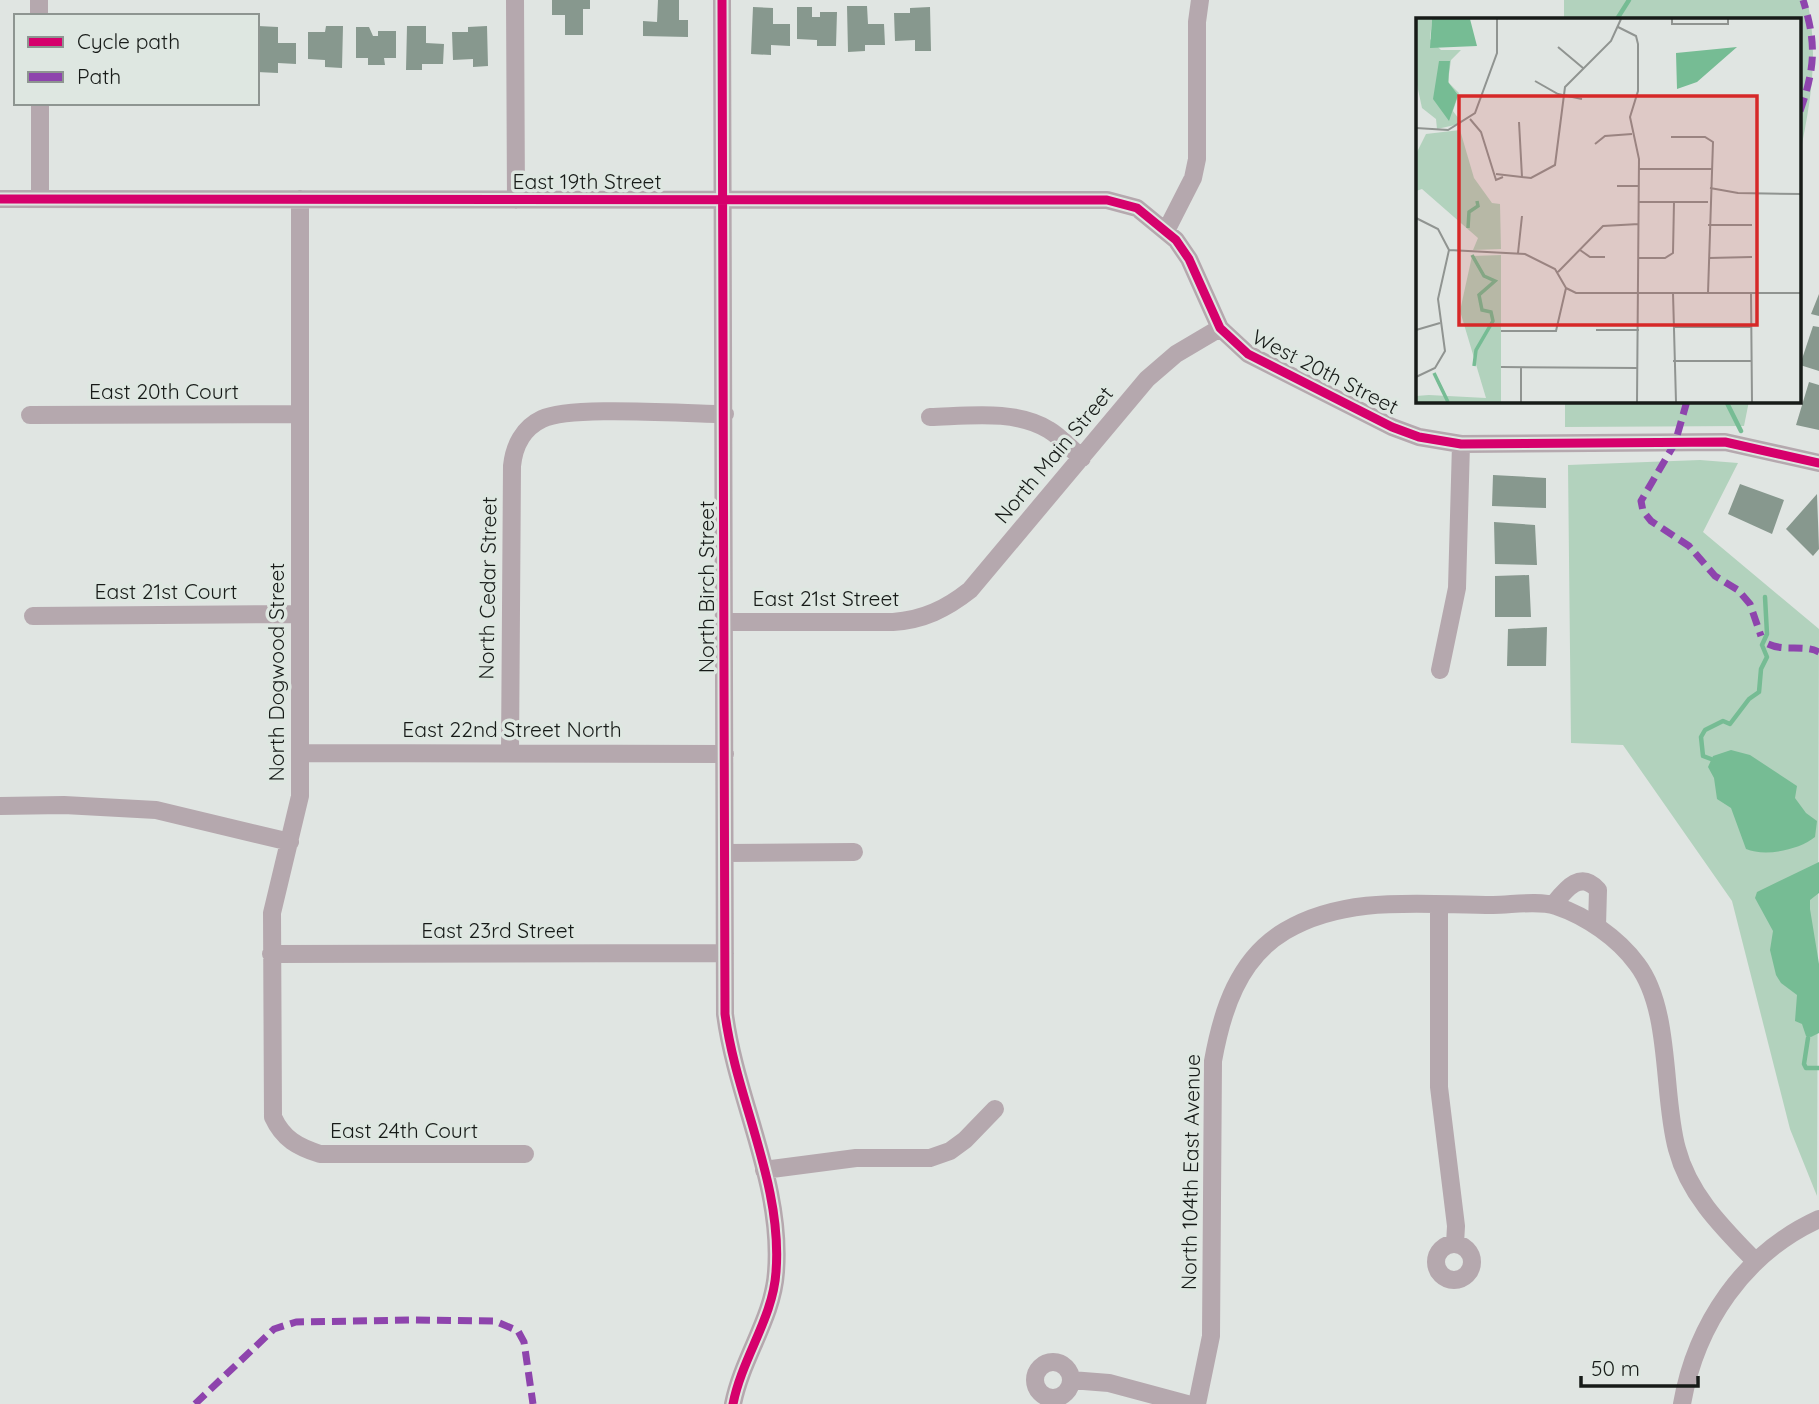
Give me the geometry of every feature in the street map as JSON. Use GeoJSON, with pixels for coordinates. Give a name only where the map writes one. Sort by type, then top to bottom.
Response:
{"type":"FeatureCollection","features":[{"type":"Feature","properties":{"kind":"street"},"geometry":{"type":"LineString","coordinates":[[514,0],[516,200]]}},
{"type":"Feature","properties":{"kind":"street","name":"North Birch Street"},"geometry":{"type":"LineString","coordinates":[[722,0],[725,1014],[730,1046],[764,1170],[773,1215],[776,1273],[762,1324],[738,1375],[733,1404]]}},
{"type":"Feature","properties":{"kind":"street"},"geometry":{"type":"LineString","coordinates":[[1167,229],[1193,178],[1196,159],[1197,22],[1200,0]]}},
{"type":"Feature","properties":{"kind":"street"},"geometry":{"type":"LineString","coordinates":[[40,105],[40,199]]}},
{"type":"Feature","properties":{"kind":"street","name":"East 19th Street"},"geometry":{"type":"LineString","coordinates":[[0,199],[1107,200],[1137,208],[1167,229],[1189,259],[1220,328]]}},
{"type":"Feature","properties":{"kind":"street","name":"North Dogwood Street"},"geometry":{"type":"LineString","coordinates":[[286,1138],[273,1117],[270,1102],[271,954],[272,913],[300,796],[300,199]]}},
{"type":"Feature","properties":{"kind":"street","name":"West 20th Street"},"geometry":{"type":"LineString","coordinates":[[1220,328],[1233,343],[1263,364],[1392,427],[1419,437],[1461,444],[1725,442],[1819,463]]}},
{"type":"Feature","properties":{"kind":"street","name":"North Main Street"},"geometry":{"type":"LineString","coordinates":[[927,616],[970,590],[1160,366],[1220,328]]}},
{"type":"Feature","properties":{"kind":"street","name":"North Cedar Street"},"geometry":{"type":"LineString","coordinates":[[510,753],[512,466],[517,444],[529,428],[545,417],[563,413],[725,414]]}},
{"type":"Feature","properties":{"kind":"street","name":"East 20th Court"},"geometry":{"type":"LineString","coordinates":[[30,415],[298,414]]}},
{"type":"Feature","properties":{"kind":"street"},"geometry":{"type":"LineString","coordinates":[[930,417],[987,416],[1021,420],[1048,429],[1082,458]]}},
{"type":"Feature","properties":{"kind":"street"},"geometry":{"type":"LineString","coordinates":[[1440,670],[1457,588],[1461,444]]}},
{"type":"Feature","properties":{"kind":"street","name":"East 21st Court"},"geometry":{"type":"LineString","coordinates":[[33,616],[300,614]]}},
{"type":"Feature","properties":{"kind":"street","name":"East 21st Street"},"geometry":{"type":"LineString","coordinates":[[725,622],[893,622],[927,616]]}},
{"type":"Feature","properties":{"kind":"street","name":"East 22nd Street North"},"geometry":{"type":"LineString","coordinates":[[300,753],[725,754]]}},
{"type":"Feature","properties":{"kind":"street"},"geometry":{"type":"LineString","coordinates":[[0,806],[64,805],[156,810],[290,842]]}},
{"type":"Feature","properties":{"kind":"street"},"geometry":{"type":"LineString","coordinates":[[725,853],[855,852]]}},
{"type":"Feature","properties":{"kind":"street"},"geometry":{"type":"LineString","coordinates":[[1597,926],[1598,890],[1591,882],[1579,880],[1569,886],[1553,905],[1597,926],[1638,964],[1653,999],[1662,1038],[1676,1149],[1689,1181],[1713,1217],[1755,1261]]}},
{"type":"Feature","properties":{"kind":"street","name":"North 104th East Avenue"},"geometry":{"type":"LineString","coordinates":[[1197,1404],[1211,1336],[1213,1060],[1221,1018],[1238,978],[1260,952],[1284,931],[1326,912],[1383,904],[1553,905]]}},
{"type":"Feature","properties":{"kind":"street"},"geometry":{"type":"LineString","coordinates":[[1439,905],[1439,1087],[1456,1226],[1455,1244]]}},
{"type":"Feature","properties":{"kind":"street","name":"East 23rd Street"},"geometry":{"type":"LineString","coordinates":[[271,954],[725,953]]}},
{"type":"Feature","properties":{"kind":"street"},"geometry":{"type":"LineString","coordinates":[[764,1170],[856,1158],[930,1158],[950,1151],[965,1140],[995,1109]]}},
{"type":"Feature","properties":{"kind":"street","name":"East 24th Court"},"geometry":{"type":"LineString","coordinates":[[286,1138],[301,1148],[320,1154],[525,1154]]}},
{"type":"Feature","properties":{"kind":"street"},"geometry":{"type":"LineString","coordinates":[[1682,1404],[1687,1378],[1701,1336],[1727,1295],[1755,1261],[1819,1219]]}},
{"type":"Feature","properties":{"kind":"street"},"geometry":{"type":"LineString","coordinates":[[1071,1380],[1109,1383],[1187,1404]]}},
{"type":"Feature","properties":{"kind":"shaded area"},"geometry":{"type":"Polygon","coordinates":[[[1564,0],[1807,0],[1813,58],[1801,148],[1801,18],[1564,18],[1564,0]]]}},
{"type":"Feature","properties":{"kind":"shaded area"},"geometry":{"type":"Polygon","coordinates":[[[1565,402],[1749,402],[1744,426],[1565,427],[1565,402]]]}},
{"type":"Feature","properties":{"kind":"shaded area"},"geometry":{"type":"Polygon","coordinates":[[[1700,460],[1738,463],[1703,532],[1819,629],[1817,1196],[1790,1129],[1732,901],[1623,745],[1571,743],[1568,465],[1700,460]]]}},
{"type":"Feature","properties":{"kind":"shaded area"},"geometry":{"type":"Polygon","coordinates":[[[1731,750],[1750,755],[1797,786],[1795,798],[1806,813],[1817,821],[1815,837],[1782,851],[1746,849],[1731,808],[1717,799],[1714,778],[1708,767],[1713,756],[1731,750]]]}},
{"type":"Feature","properties":{"kind":"shaded area"},"geometry":{"type":"Polygon","coordinates":[[[1819,862],[1819,893],[1810,900],[1810,909],[1819,964],[1819,1033],[1811,1037],[1806,1036],[1802,1024],[1795,1021],[1797,995],[1781,983],[1776,975],[1770,950],[1773,931],[1755,898],[1757,892],[1819,862]]]}},
{"type":"Feature","properties":{"kind":"building"},"geometry":{"type":"Polygon","coordinates":[[[552,0],[590,0],[590,9],[583,9],[583,35],[565,35],[565,15],[552,15],[552,0]]]}},
{"type":"Feature","properties":{"kind":"building"},"geometry":{"type":"Polygon","coordinates":[[[658,0],[679,0],[679,20],[688,20],[688,37],[643,36],[643,21],[657,22],[658,0]]]}},
{"type":"Feature","properties":{"kind":"building"},"geometry":{"type":"Polygon","coordinates":[[[847,6],[867,6],[868,24],[884,24],[885,45],[865,45],[865,51],[848,52],[847,6]]]}},
{"type":"Feature","properties":{"kind":"building"},"geometry":{"type":"Polygon","coordinates":[[[753,7],[773,8],[773,24],[790,24],[790,46],[771,45],[771,55],[751,54],[753,7]]]}},
{"type":"Feature","properties":{"kind":"building"},"geometry":{"type":"Polygon","coordinates":[[[797,7],[812,7],[812,17],[820,17],[820,12],[837,12],[836,46],[817,46],[817,40],[797,39],[797,7]]]}},
{"type":"Feature","properties":{"kind":"building"},"geometry":{"type":"Polygon","coordinates":[[[930,7],[931,51],[915,51],[915,40],[895,41],[894,13],[910,13],[910,8],[930,7]]]}},
{"type":"Feature","properties":{"kind":"building"},"geometry":{"type":"Polygon","coordinates":[[[259,26],[278,27],[278,43],[296,43],[296,64],[278,63],[278,73],[259,72],[259,26]]]}},
{"type":"Feature","properties":{"kind":"building"},"geometry":{"type":"Polygon","coordinates":[[[326,26],[343,26],[342,68],[325,67],[325,60],[308,59],[308,32],[325,32],[326,26]]]}},
{"type":"Feature","properties":{"kind":"building"},"geometry":{"type":"Polygon","coordinates":[[[407,26],[426,26],[426,43],[444,44],[443,64],[422,64],[422,70],[406,70],[407,26]]]}},
{"type":"Feature","properties":{"kind":"building"},"geometry":{"type":"Polygon","coordinates":[[[487,26],[488,66],[473,67],[473,59],[453,60],[452,32],[468,32],[468,27],[487,26]]]}},
{"type":"Feature","properties":{"kind":"building"},"geometry":{"type":"Polygon","coordinates":[[[356,27],[369,27],[373,36],[378,36],[378,31],[396,31],[396,58],[384,58],[385,65],[368,65],[368,58],[356,58],[356,27]]]}},
{"type":"Feature","properties":{"kind":"building"},"geometry":{"type":"Polygon","coordinates":[[[1819,294],[1819,316],[1811,314],[1819,294]]]}},
{"type":"Feature","properties":{"kind":"building"},"geometry":{"type":"Polygon","coordinates":[[[1813,326],[1819,327],[1819,371],[1801,365],[1813,326]]]}},
{"type":"Feature","properties":{"kind":"building"},"geometry":{"type":"Polygon","coordinates":[[[1809,382],[1819,385],[1819,430],[1796,425],[1809,382]]]}},
{"type":"Feature","properties":{"kind":"building"},"geometry":{"type":"Polygon","coordinates":[[[1493,475],[1546,478],[1546,508],[1492,506],[1493,475]]]}},
{"type":"Feature","properties":{"kind":"building"},"geometry":{"type":"Polygon","coordinates":[[[1740,484],[1784,500],[1772,534],[1728,514],[1740,484]]]}},
{"type":"Feature","properties":{"kind":"building"},"geometry":{"type":"Polygon","coordinates":[[[1817,494],[1819,549],[1813,556],[1786,529],[1817,494]]]}},
{"type":"Feature","properties":{"kind":"building"},"geometry":{"type":"Polygon","coordinates":[[[1494,522],[1535,525],[1537,565],[1495,564],[1494,522]]]}},
{"type":"Feature","properties":{"kind":"building"},"geometry":{"type":"Polygon","coordinates":[[[1529,575],[1531,617],[1495,617],[1495,576],[1529,575]]]}},
{"type":"Feature","properties":{"kind":"building"},"geometry":{"type":"Polygon","coordinates":[[[1547,627],[1546,666],[1507,666],[1508,629],[1547,627]]]}},
{"type":"Feature","properties":{"kind":"waterway"},"geometry":{"type":"LineString","coordinates":[[1618,18],[1629,0]]}},
{"type":"Feature","properties":{"kind":"waterway"},"geometry":{"type":"LineString","coordinates":[[1726,402],[1741,431]]}},
{"type":"Feature","properties":{"kind":"waterway"},"geometry":{"type":"LineString","coordinates":[[1711,759],[1703,756],[1701,737],[1705,730],[1723,721],[1730,724],[1749,699],[1759,692],[1761,669],[1767,657],[1762,645],[1767,634],[1765,597]]}},
{"type":"Feature","properties":{"kind":"waterway"},"geometry":{"type":"LineString","coordinates":[[1808,1038],[1804,1064],[1806,1068],[1819,1068]]}},
{"type":"Feature","properties":{"kind":"marked path"},"geometry":{"type":"LineString","coordinates":[[1801,108],[1809,82],[1812,56],[1811,30],[1803,0]]}},
{"type":"Feature","properties":{"kind":"marked path"},"geometry":{"type":"LineString","coordinates":[[1687,402],[1675,443],[1641,501],[1643,511],[1651,521],[1689,546],[1715,576],[1738,590],[1750,604],[1761,636]]}},
{"type":"Feature","properties":{"kind":"marked path"},"geometry":{"type":"LineString","coordinates":[[1768,644],[1819,652]]}},
{"type":"Feature","properties":{"kind":"marked path"},"geometry":{"type":"LineString","coordinates":[[195,1404],[274,1329],[296,1322],[414,1320],[495,1321],[518,1331],[524,1342],[533,1404]]}},
{"type":"Feature","properties":{"kind":"cycle path"},"geometry":{"type":"LineString","coordinates":[[722,0],[725,1014],[739,1078],[766,1174],[776,1239],[774,1289],[733,1404]]}},
{"type":"Feature","properties":{"kind":"cycle path"},"geometry":{"type":"LineString","coordinates":[[0,199],[1107,200],[1137,208],[1176,240],[1189,259],[1220,328],[1248,354],[1392,427],[1419,437],[1461,444],[1725,442],[1819,463]]}}]}
